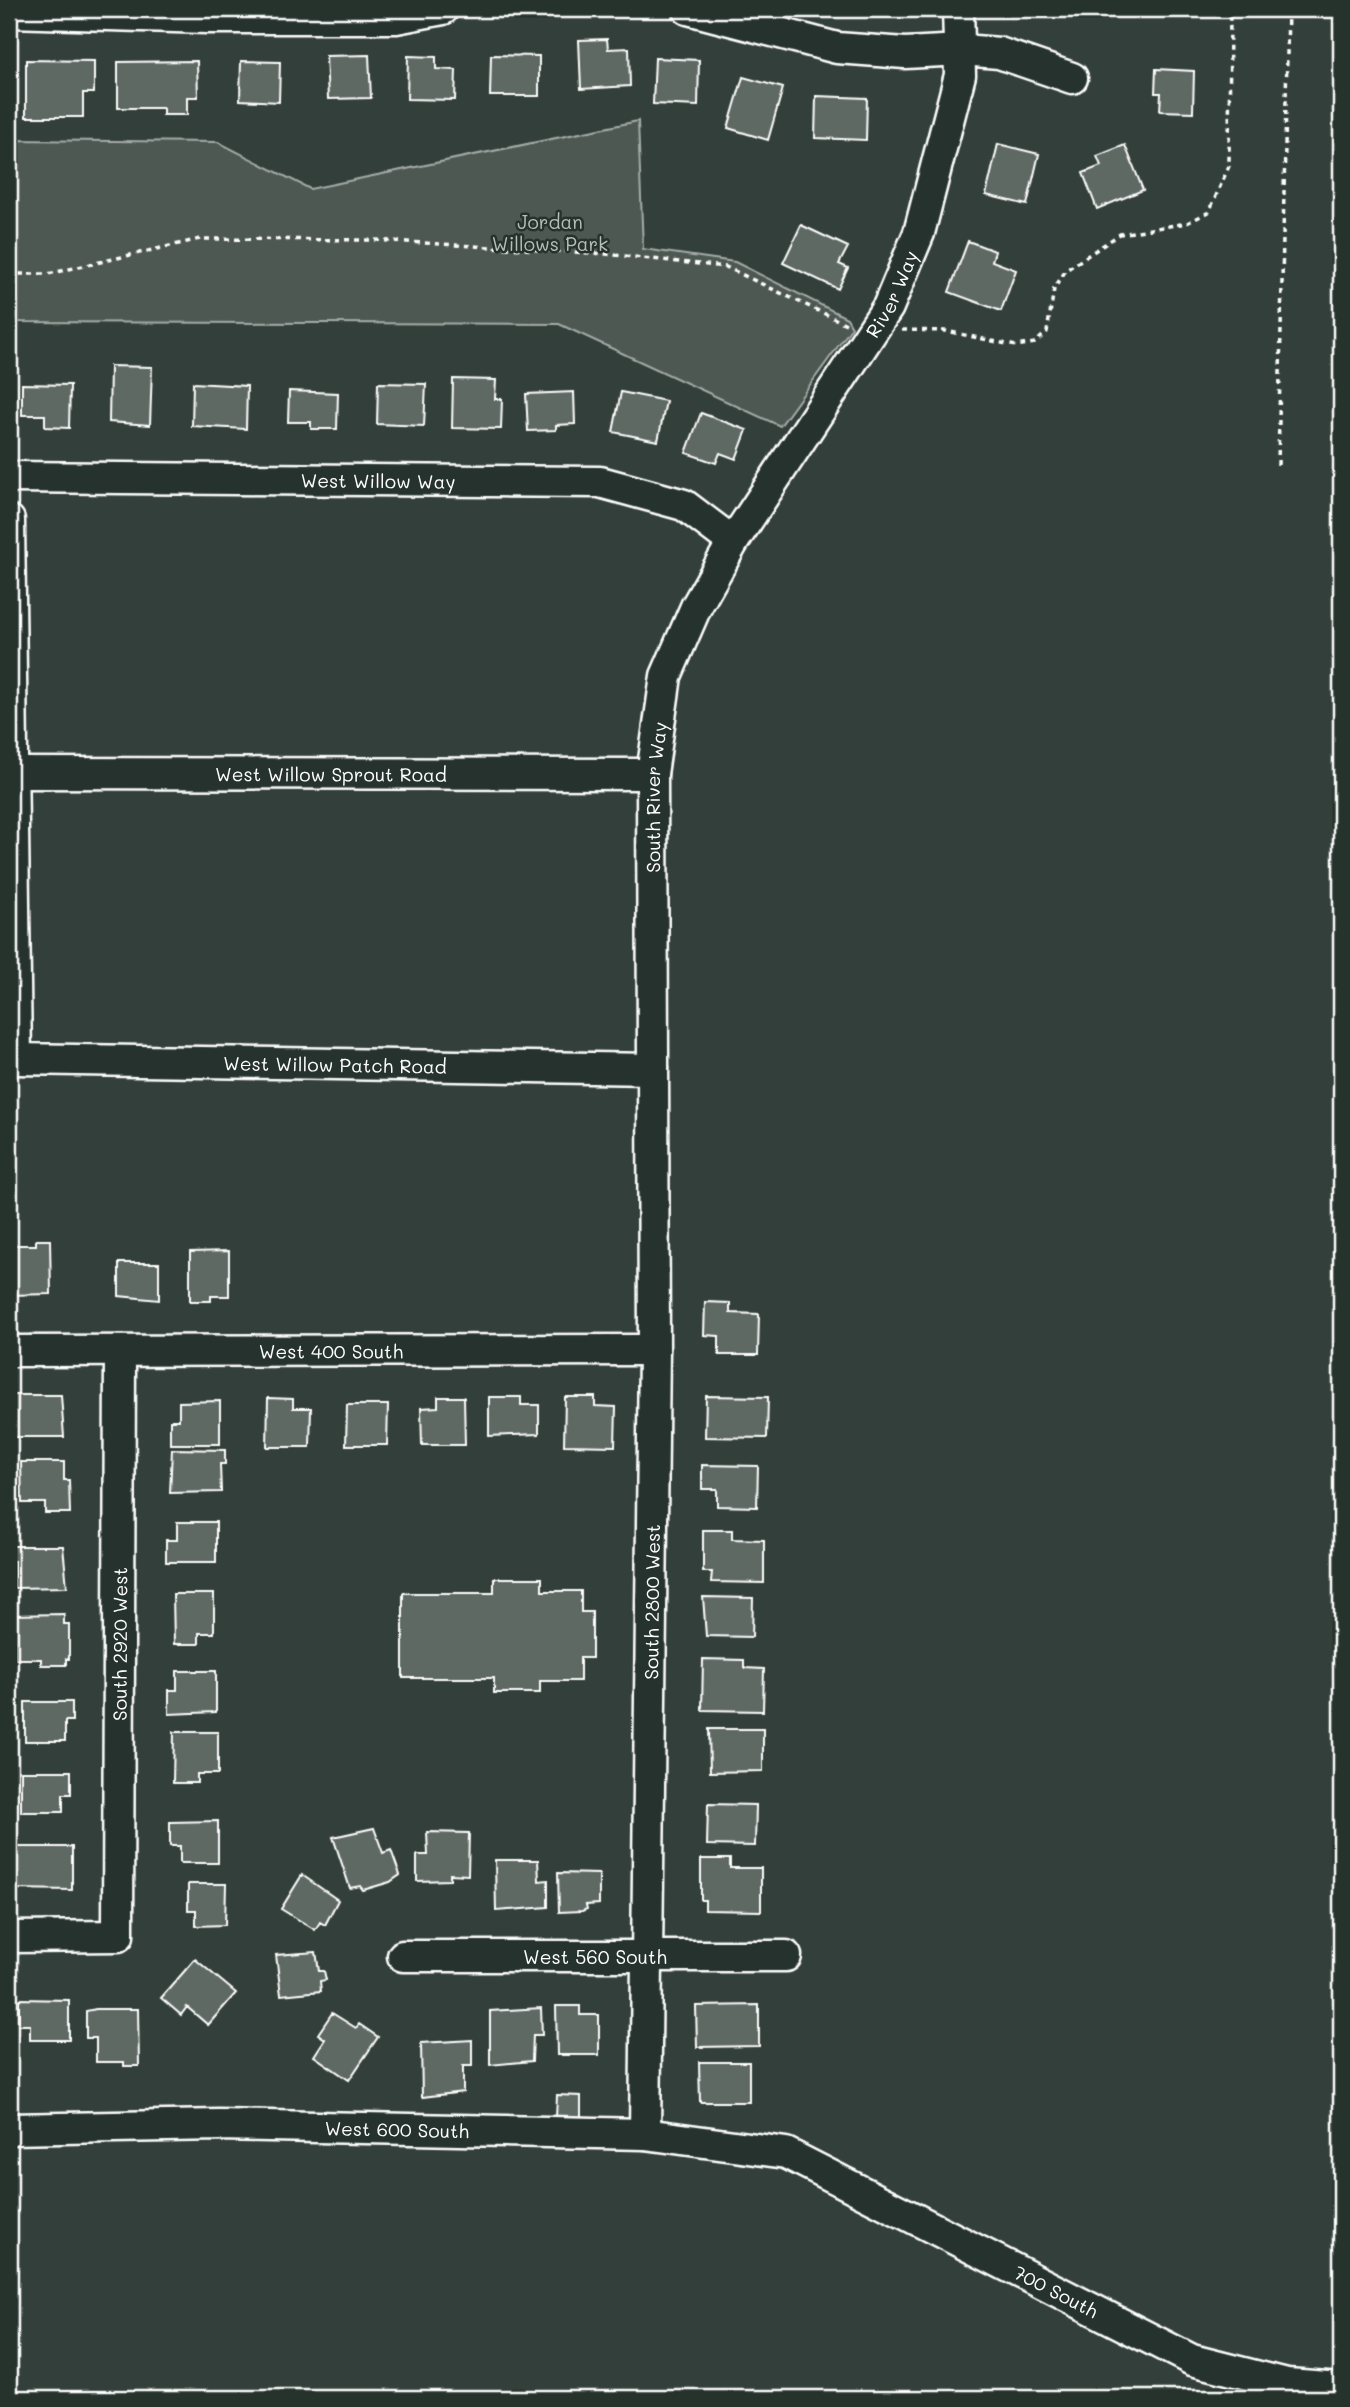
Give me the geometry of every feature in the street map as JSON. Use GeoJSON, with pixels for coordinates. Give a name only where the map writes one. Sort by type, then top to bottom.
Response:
{"type":"FeatureCollection","features":[{"type":"Feature","properties":{"kind":"street"},"geometry":{"type":"LineString","coordinates":[[9,12],[396,18],[443,9]]}},
{"type":"Feature","properties":{"kind":"street"},"geometry":{"type":"LineString","coordinates":[[688,9],[837,48],[905,53],[961,50],[999,53],[1072,78]]}},
{"type":"Feature","properties":{"kind":"street","name":"River Way"},"geometry":{"type":"LineString","coordinates":[[733,542],[888,306],[919,233],[940,161],[960,75],[958,9]]}},
{"type":"Feature","properties":{"kind":"street","name":"West Willow Way"},"geometry":{"type":"LineString","coordinates":[[9,477],[600,482],[684,505],[733,542]]}},
{"type":"Feature","properties":{"kind":"street"},"geometry":{"type":"LineString","coordinates":[[9,520],[13,773]]}},
{"type":"Feature","properties":{"kind":"street","name":"South River Way"},"geometry":{"type":"LineString","coordinates":[[653,1069],[652,774],[666,676],[696,607],[733,542]]}},
{"type":"Feature","properties":{"kind":"street","name":"West Willow Sprout Road"},"geometry":{"type":"LineString","coordinates":[[13,773],[652,774]]}},
{"type":"Feature","properties":{"kind":"street","name":"West Willow Patch Road"},"geometry":{"type":"LineString","coordinates":[[13,773],[16,1059],[653,1069]]}},
{"type":"Feature","properties":{"kind":"street","name":"South 2800 West"},"geometry":{"type":"LineString","coordinates":[[645,2134],[654,1350],[653,1069]]}},
{"type":"Feature","properties":{"kind":"street","name":"West 400 South"},"geometry":{"type":"LineString","coordinates":[[9,1351],[654,1350]]}},
{"type":"Feature","properties":{"kind":"street","name":"South 2920 West"},"geometry":{"type":"LineString","coordinates":[[9,1937],[118,1936],[120,1351]]}},
{"type":"Feature","properties":{"kind":"street","name":"West 560 South"},"geometry":{"type":"LineString","coordinates":[[404,1956],[786,1956]]}},
{"type":"Feature","properties":{"kind":"street","name":"West 600 South"},"geometry":{"type":"LineString","coordinates":[[9,2129],[219,2125],[645,2134],[786,2153]]}},
{"type":"Feature","properties":{"kind":"street","name":"700 South"},"geometry":{"type":"LineString","coordinates":[[786,2153],[1192,2360],[1287,2384],[1341,2388]]}},
{"type":"Feature","properties":{"kind":"path"},"geometry":{"type":"LineString","coordinates":[[897,330],[946,331],[1016,346],[1035,343],[1047,332],[1054,289],[1066,270],[1121,234],[1187,223],[1209,212],[1229,166],[1230,9]]}},
{"type":"Feature","properties":{"kind":"path"},"geometry":{"type":"LineString","coordinates":[[1278,465],[1288,9]]}},
{"type":"Feature","properties":{"kind":"path"},"geometry":{"type":"LineString","coordinates":[[9,274],[48,274],[200,239],[374,240],[606,254],[726,267],[852,327]]}},
{"type":"Feature","properties":{"kind":"green space","name":"Jordan Willows Park"},"geometry":{"type":"Polygon","coordinates":[[[638,121],[643,249],[735,262],[847,318],[852,327],[780,426],[559,324],[9,322],[9,140],[218,142],[310,189],[638,121]]]}},
{"type":"Feature","properties":{"kind":"building"},"geometry":{"type":"Polygon","coordinates":[[[607,39],[608,49],[629,48],[630,86],[581,89],[579,40],[607,39]]]}},
{"type":"Feature","properties":{"kind":"building"},"geometry":{"type":"Polygon","coordinates":[[[369,55],[371,98],[328,99],[326,56],[369,55]]]}},
{"type":"Feature","properties":{"kind":"building"},"geometry":{"type":"Polygon","coordinates":[[[491,55],[539,56],[539,96],[490,96],[491,55]]]}},
{"type":"Feature","properties":{"kind":"building"},"geometry":{"type":"Polygon","coordinates":[[[408,56],[436,57],[436,69],[456,70],[455,100],[407,99],[408,56]]]}},
{"type":"Feature","properties":{"kind":"building"},"geometry":{"type":"Polygon","coordinates":[[[655,58],[699,60],[698,106],[653,104],[655,58]]]}},
{"type":"Feature","properties":{"kind":"building"},"geometry":{"type":"Polygon","coordinates":[[[26,60],[94,61],[94,93],[83,93],[83,117],[26,117],[26,60]]]}},
{"type":"Feature","properties":{"kind":"building"},"geometry":{"type":"Polygon","coordinates":[[[197,61],[198,97],[187,97],[187,115],[163,115],[163,108],[118,108],[118,62],[197,61]]]}},
{"type":"Feature","properties":{"kind":"building"},"geometry":{"type":"Polygon","coordinates":[[[241,61],[280,62],[279,102],[240,100],[241,61]]]}},
{"type":"Feature","properties":{"kind":"building"},"geometry":{"type":"Polygon","coordinates":[[[1156,69],[1194,71],[1193,112],[1160,111],[1161,93],[1155,93],[1156,69]]]}},
{"type":"Feature","properties":{"kind":"building"},"geometry":{"type":"Polygon","coordinates":[[[743,77],[783,88],[768,140],[728,128],[743,77]]]}},
{"type":"Feature","properties":{"kind":"building"},"geometry":{"type":"Polygon","coordinates":[[[816,96],[867,98],[866,140],[815,138],[816,96]]]}},
{"type":"Feature","properties":{"kind":"building"},"geometry":{"type":"Polygon","coordinates":[[[998,144],[1039,154],[1027,205],[986,195],[998,144]]]}},
{"type":"Feature","properties":{"kind":"building"},"geometry":{"type":"Polygon","coordinates":[[[1125,145],[1143,190],[1097,209],[1083,173],[1101,166],[1097,156],[1125,145]]]}},
{"type":"Feature","properties":{"kind":"building"},"geometry":{"type":"Polygon","coordinates":[[[801,225],[848,247],[839,264],[848,268],[838,289],[783,263],[801,225]]]}},
{"type":"Feature","properties":{"kind":"building"},"geometry":{"type":"Polygon","coordinates":[[[968,241],[995,251],[992,261],[1016,270],[1001,311],[949,292],[968,241]]]}},
{"type":"Feature","properties":{"kind":"building"},"geometry":{"type":"Polygon","coordinates":[[[110,366],[152,367],[150,425],[109,422],[110,366]]]}},
{"type":"Feature","properties":{"kind":"building"},"geometry":{"type":"Polygon","coordinates":[[[453,379],[496,380],[495,399],[502,399],[501,429],[452,428],[453,379]]]}},
{"type":"Feature","properties":{"kind":"building"},"geometry":{"type":"Polygon","coordinates":[[[193,383],[247,386],[246,429],[192,426],[193,383]]]}},
{"type":"Feature","properties":{"kind":"building"},"geometry":{"type":"Polygon","coordinates":[[[378,383],[426,384],[424,426],[377,424],[378,383]]]}},
{"type":"Feature","properties":{"kind":"building"},"geometry":{"type":"Polygon","coordinates":[[[22,384],[70,385],[69,428],[45,427],[45,415],[22,415],[22,384]]]}},
{"type":"Feature","properties":{"kind":"building"},"geometry":{"type":"Polygon","coordinates":[[[289,391],[338,393],[337,429],[311,429],[311,422],[288,422],[289,391]]]}},
{"type":"Feature","properties":{"kind":"building"},"geometry":{"type":"Polygon","coordinates":[[[574,392],[575,424],[556,425],[556,430],[528,431],[526,394],[574,392]]]}},
{"type":"Feature","properties":{"kind":"building"},"geometry":{"type":"Polygon","coordinates":[[[621,392],[666,401],[658,441],[613,432],[621,392]]]}},
{"type":"Feature","properties":{"kind":"building"},"geometry":{"type":"Polygon","coordinates":[[[701,413],[747,430],[736,459],[720,453],[716,463],[686,453],[701,413]]]}},
{"type":"Feature","properties":{"kind":"building"},"geometry":{"type":"Polygon","coordinates":[[[36,1240],[50,1240],[51,1294],[9,1295],[9,1245],[36,1245],[36,1240]]]}},
{"type":"Feature","properties":{"kind":"building"},"geometry":{"type":"Polygon","coordinates":[[[229,1251],[229,1296],[211,1296],[211,1301],[190,1301],[190,1252],[229,1251]]]}},
{"type":"Feature","properties":{"kind":"building"},"geometry":{"type":"Polygon","coordinates":[[[119,1263],[159,1263],[159,1300],[119,1296],[119,1263]]]}},
{"type":"Feature","properties":{"kind":"building"},"geometry":{"type":"Polygon","coordinates":[[[705,1302],[730,1303],[730,1313],[759,1314],[758,1355],[719,1355],[719,1336],[704,1335],[705,1302]]]}},
{"type":"Feature","properties":{"kind":"building"},"geometry":{"type":"Polygon","coordinates":[[[9,1395],[61,1395],[64,1437],[14,1437],[14,1413],[9,1413],[9,1395]]]}},
{"type":"Feature","properties":{"kind":"building"},"geometry":{"type":"Polygon","coordinates":[[[706,1396],[768,1397],[767,1438],[705,1437],[706,1396]]]}},
{"type":"Feature","properties":{"kind":"building"},"geometry":{"type":"Polygon","coordinates":[[[438,1397],[464,1397],[465,1445],[422,1445],[421,1408],[438,1407],[438,1397]]]}},
{"type":"Feature","properties":{"kind":"building"},"geometry":{"type":"Polygon","coordinates":[[[489,1397],[521,1397],[521,1405],[539,1405],[539,1434],[489,1436],[489,1397]]]}},
{"type":"Feature","properties":{"kind":"building"},"geometry":{"type":"Polygon","coordinates":[[[565,1397],[595,1397],[595,1406],[616,1407],[615,1446],[564,1445],[565,1397]]]}},
{"type":"Feature","properties":{"kind":"building"},"geometry":{"type":"Polygon","coordinates":[[[268,1398],[293,1399],[293,1408],[311,1408],[310,1447],[267,1447],[268,1398]]]}},
{"type":"Feature","properties":{"kind":"building"},"geometry":{"type":"Polygon","coordinates":[[[220,1401],[220,1444],[170,1444],[170,1420],[179,1420],[179,1402],[220,1401]]]}},
{"type":"Feature","properties":{"kind":"building"},"geometry":{"type":"Polygon","coordinates":[[[347,1405],[388,1405],[387,1445],[346,1445],[347,1405]]]}},
{"type":"Feature","properties":{"kind":"building"},"geometry":{"type":"Polygon","coordinates":[[[172,1449],[225,1450],[225,1464],[220,1464],[221,1492],[170,1493],[172,1449]]]}},
{"type":"Feature","properties":{"kind":"building"},"geometry":{"type":"Polygon","coordinates":[[[21,1462],[64,1462],[64,1480],[69,1480],[70,1513],[45,1513],[45,1503],[22,1503],[21,1462]]]}},
{"type":"Feature","properties":{"kind":"building"},"geometry":{"type":"Polygon","coordinates":[[[702,1465],[758,1466],[757,1507],[717,1506],[717,1489],[702,1489],[702,1465]]]}},
{"type":"Feature","properties":{"kind":"building"},"geometry":{"type":"Polygon","coordinates":[[[177,1522],[216,1522],[216,1562],[166,1562],[166,1540],[177,1540],[177,1522]]]}},
{"type":"Feature","properties":{"kind":"building"},"geometry":{"type":"Polygon","coordinates":[[[703,1530],[732,1530],[732,1539],[764,1540],[764,1583],[711,1582],[712,1572],[703,1572],[703,1530]]]}},
{"type":"Feature","properties":{"kind":"building"},"geometry":{"type":"Polygon","coordinates":[[[9,1546],[63,1546],[67,1587],[14,1588],[14,1561],[9,1561],[9,1546]]]}},
{"type":"Feature","properties":{"kind":"building"},"geometry":{"type":"Polygon","coordinates":[[[494,1578],[542,1578],[542,1591],[581,1591],[581,1612],[592,1612],[592,1658],[580,1658],[580,1681],[540,1681],[540,1693],[494,1693],[494,1678],[403,1678],[403,1593],[494,1593],[494,1578]]]}},
{"type":"Feature","properties":{"kind":"building"},"geometry":{"type":"Polygon","coordinates":[[[173,1594],[214,1594],[214,1633],[199,1633],[199,1644],[174,1644],[173,1594]]]}},
{"type":"Feature","properties":{"kind":"building"},"geometry":{"type":"Polygon","coordinates":[[[703,1597],[753,1598],[752,1637],[706,1636],[703,1597]]]}},
{"type":"Feature","properties":{"kind":"building"},"geometry":{"type":"Polygon","coordinates":[[[64,1614],[64,1624],[69,1624],[69,1659],[66,1659],[66,1665],[41,1665],[41,1659],[15,1659],[15,1631],[10,1631],[10,1615],[64,1614]]]}},
{"type":"Feature","properties":{"kind":"building"},"geometry":{"type":"Polygon","coordinates":[[[703,1659],[744,1660],[744,1668],[764,1669],[763,1711],[702,1710],[703,1659]]]}},
{"type":"Feature","properties":{"kind":"building"},"geometry":{"type":"Polygon","coordinates":[[[177,1671],[216,1671],[216,1712],[169,1714],[169,1690],[177,1690],[177,1671]]]}},
{"type":"Feature","properties":{"kind":"building"},"geometry":{"type":"Polygon","coordinates":[[[25,1702],[72,1702],[72,1721],[65,1721],[65,1741],[25,1741],[25,1702]]]}},
{"type":"Feature","properties":{"kind":"building"},"geometry":{"type":"Polygon","coordinates":[[[709,1729],[763,1729],[763,1771],[710,1772],[709,1729]]]}},
{"type":"Feature","properties":{"kind":"building"},"geometry":{"type":"Polygon","coordinates":[[[174,1732],[218,1732],[218,1774],[197,1774],[197,1783],[173,1783],[174,1732]]]}},
{"type":"Feature","properties":{"kind":"building"},"geometry":{"type":"Polygon","coordinates":[[[21,1771],[71,1771],[71,1794],[63,1794],[63,1812],[21,1812],[21,1771]]]}},
{"type":"Feature","properties":{"kind":"building"},"geometry":{"type":"Polygon","coordinates":[[[708,1804],[756,1805],[755,1846],[707,1845],[708,1804]]]}},
{"type":"Feature","properties":{"kind":"building"},"geometry":{"type":"Polygon","coordinates":[[[218,1821],[218,1863],[180,1863],[180,1846],[170,1846],[170,1822],[218,1821]]]}},
{"type":"Feature","properties":{"kind":"building"},"geometry":{"type":"Polygon","coordinates":[[[374,1828],[383,1853],[391,1850],[400,1875],[390,1882],[363,1890],[360,1886],[350,1888],[333,1837],[374,1828]]]}},
{"type":"Feature","properties":{"kind":"building"},"geometry":{"type":"Polygon","coordinates":[[[427,1832],[469,1833],[468,1875],[450,1874],[450,1880],[417,1881],[417,1855],[428,1855],[427,1832]]]}},
{"type":"Feature","properties":{"kind":"building"},"geometry":{"type":"Polygon","coordinates":[[[17,1847],[72,1847],[72,1890],[12,1889],[12,1874],[17,1874],[17,1847]]]}},
{"type":"Feature","properties":{"kind":"building"},"geometry":{"type":"Polygon","coordinates":[[[701,1859],[730,1859],[730,1868],[761,1868],[761,1911],[705,1910],[705,1900],[701,1900],[701,1859]]]}},
{"type":"Feature","properties":{"kind":"building"},"geometry":{"type":"Polygon","coordinates":[[[495,1860],[538,1860],[539,1881],[548,1880],[548,1907],[496,1911],[495,1860]]]}},
{"type":"Feature","properties":{"kind":"building"},"geometry":{"type":"Polygon","coordinates":[[[558,1873],[599,1874],[599,1904],[586,1905],[587,1909],[582,1911],[559,1912],[558,1873]]]}},
{"type":"Feature","properties":{"kind":"building"},"geometry":{"type":"Polygon","coordinates":[[[302,1875],[338,1900],[325,1925],[320,1922],[315,1930],[281,1909],[302,1875]]]}},
{"type":"Feature","properties":{"kind":"building"},"geometry":{"type":"Polygon","coordinates":[[[188,1884],[226,1884],[225,1925],[196,1926],[196,1910],[188,1910],[188,1884]]]}},
{"type":"Feature","properties":{"kind":"building"},"geometry":{"type":"Polygon","coordinates":[[[316,1952],[319,1971],[324,1971],[326,1980],[320,1981],[321,1991],[281,1995],[276,1955],[316,1952]]]}},
{"type":"Feature","properties":{"kind":"building"},"geometry":{"type":"Polygon","coordinates":[[[195,1959],[236,1993],[208,2025],[187,2007],[181,2015],[161,1998],[195,1959]]]}},
{"type":"Feature","properties":{"kind":"building"},"geometry":{"type":"Polygon","coordinates":[[[19,1999],[69,2000],[69,2040],[30,2040],[30,2025],[19,2025],[19,1999]]]}},
{"type":"Feature","properties":{"kind":"building"},"geometry":{"type":"Polygon","coordinates":[[[759,2005],[759,2046],[697,2047],[696,2006],[759,2005]]]}},
{"type":"Feature","properties":{"kind":"building"},"geometry":{"type":"Polygon","coordinates":[[[556,2006],[580,2006],[580,2015],[599,2015],[599,2055],[557,2055],[556,2006]]]}},
{"type":"Feature","properties":{"kind":"building"},"geometry":{"type":"Polygon","coordinates":[[[541,2008],[542,2035],[533,2035],[532,2061],[490,2065],[490,2011],[541,2008]]]}},
{"type":"Feature","properties":{"kind":"building"},"geometry":{"type":"Polygon","coordinates":[[[138,2009],[139,2066],[124,2066],[124,2062],[96,2062],[96,2038],[86,2038],[86,2011],[138,2009]]]}},
{"type":"Feature","properties":{"kind":"building"},"geometry":{"type":"Polygon","coordinates":[[[332,2013],[356,2028],[359,2024],[378,2037],[349,2080],[314,2056],[325,2039],[318,2034],[332,2013]]]}},
{"type":"Feature","properties":{"kind":"building"},"geometry":{"type":"Polygon","coordinates":[[[472,2040],[472,2066],[463,2066],[463,2092],[422,2097],[421,2043],[472,2040]]]}},
{"type":"Feature","properties":{"kind":"building"},"geometry":{"type":"Polygon","coordinates":[[[699,2062],[749,2062],[749,2102],[700,2102],[699,2062]]]}},
{"type":"Feature","properties":{"kind":"building"},"geometry":{"type":"Polygon","coordinates":[[[557,2095],[581,2096],[581,2118],[556,2118],[557,2095]]]}}]}
